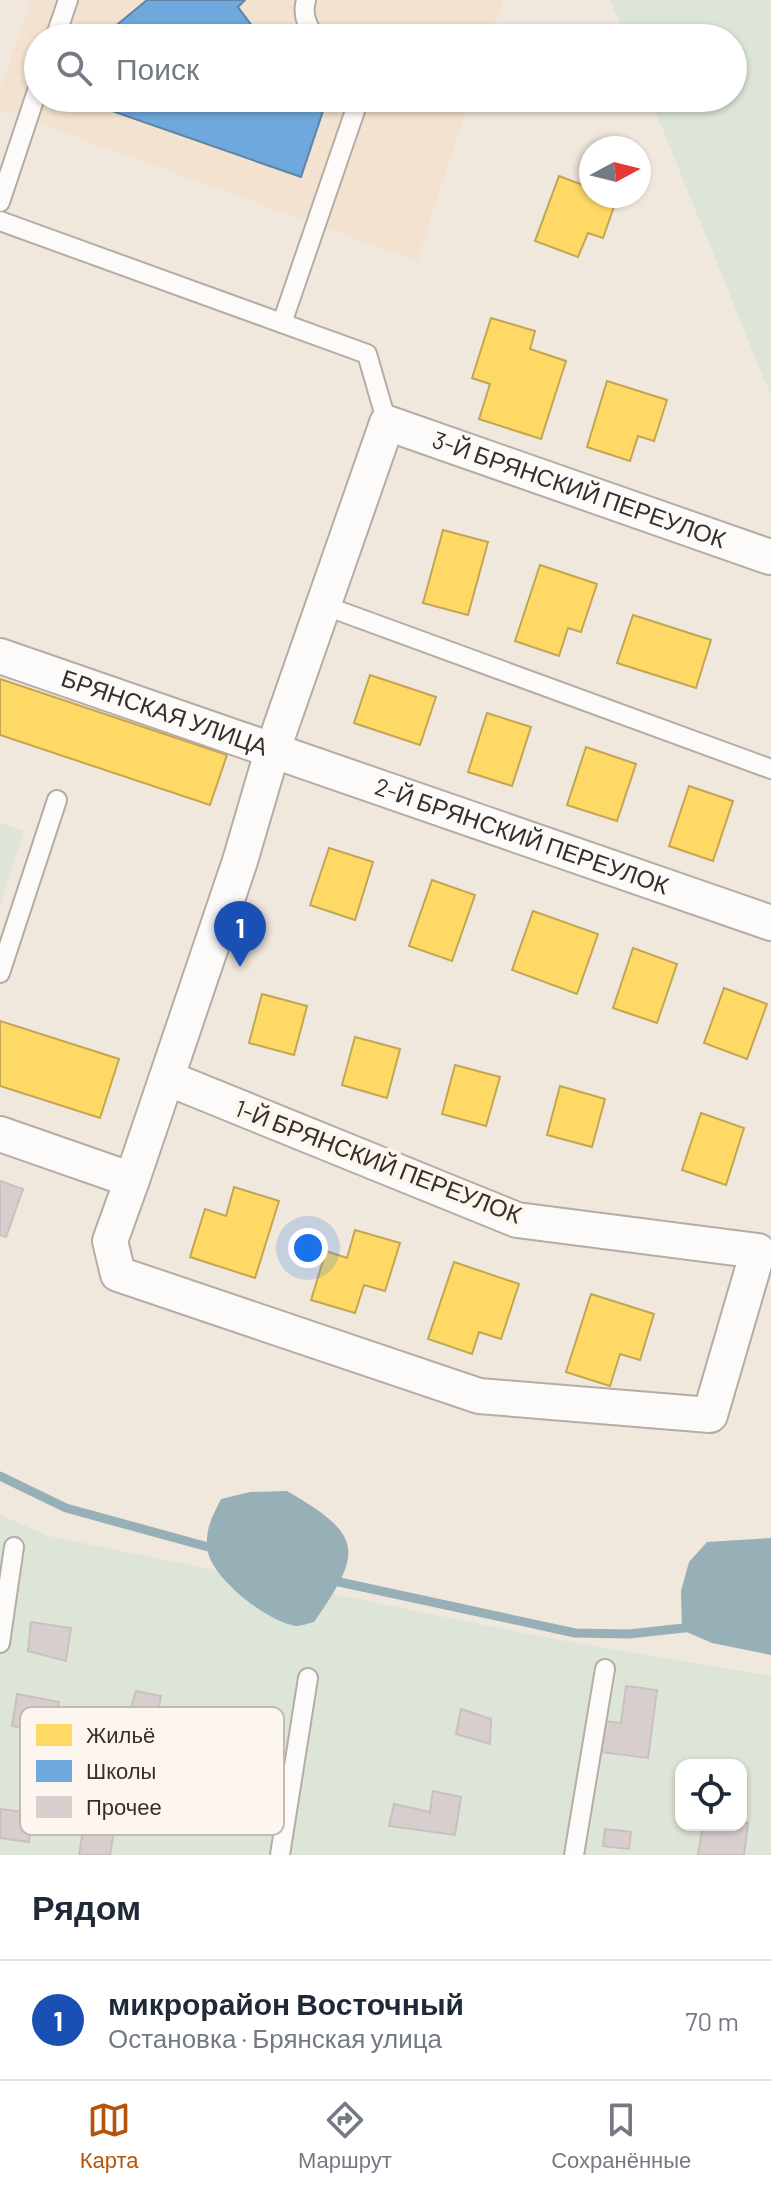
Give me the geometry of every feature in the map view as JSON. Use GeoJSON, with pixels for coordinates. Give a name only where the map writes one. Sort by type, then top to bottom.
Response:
{"type":"FeatureCollection","features":[{"type":"Feature","properties":{"kind":"street","name":"3-Й БРЯНСКИЙ ПЕРЕУЛОК"},"geometry":{"type":"LineString","coordinates":[[387,423],[770,557]]}},
{"type":"Feature","properties":{"kind":"street"},"geometry":{"type":"LineString","coordinates":[[272,752],[387,423]]}},
{"type":"Feature","properties":{"kind":"street","name":"БРЯНСКАЯ УЛИЦА"},"geometry":{"type":"LineString","coordinates":[[0,656],[272,752],[240,861],[110,1241],[118,1274],[479,1396],[710,1415]]}},
{"type":"Feature","properties":{"kind":"street","name":"2-Й БРЯНСКИЙ ПЕРЕУЛОК"},"geometry":{"type":"LineString","coordinates":[[272,752],[771,923]]}},
{"type":"Feature","properties":{"kind":"street","name":"1-Й БРЯНСКИЙ ПЕРЕУЛОК"},"geometry":{"type":"LineString","coordinates":[[167,1078],[517,1220],[758,1251],[710,1415]]}},
{"type":"Feature","properties":{"kind":"street"},"geometry":{"type":"LineString","coordinates":[[0,1134],[132,1180]]}},
{"type":"Feature","properties":{"kind":"lane"},"geometry":{"type":"LineString","coordinates":[[60,24],[68,0]]}},
{"type":"Feature","properties":{"kind":"lane"},"geometry":{"type":"LineString","coordinates":[[306,0],[304,7],[308,24]]}},
{"type":"Feature","properties":{"kind":"lane"},"geometry":{"type":"LineString","coordinates":[[0,202],[30,112]]}},
{"type":"Feature","properties":{"kind":"lane"},"geometry":{"type":"LineString","coordinates":[[282,323],[355,112]]}},
{"type":"Feature","properties":{"kind":"lane"},"geometry":{"type":"LineString","coordinates":[[0,221],[367,354],[387,423]]}},
{"type":"Feature","properties":{"kind":"lane"},"geometry":{"type":"LineString","coordinates":[[323,605],[771,769]]}},
{"type":"Feature","properties":{"kind":"lane"},"geometry":{"type":"LineString","coordinates":[[0,973],[57,800]]}},
{"type":"Feature","properties":{"kind":"lane"},"geometry":{"type":"LineString","coordinates":[[0,1643],[14,1547]]}},
{"type":"Feature","properties":{"kind":"lane"},"geometry":{"type":"LineString","coordinates":[[574,1855],[605,1669]]}},
{"type":"Feature","properties":{"kind":"lane"},"geometry":{"type":"LineString","coordinates":[[284,1830],[308,1678]]}},
{"type":"Feature","properties":{"kind":"lane"},"geometry":{"type":"LineString","coordinates":[[280,1855],[283,1835]]}},
{"type":"Feature","properties":{"kind":"shaded area"},"geometry":{"type":"Polygon","coordinates":[[[31,0],[503,0],[495,24],[24,24],[24,112],[465,112],[417,261],[0,109],[0,91],[31,0]]]}},
{"type":"Feature","properties":{"kind":"shaded area"},"geometry":{"type":"Polygon","coordinates":[[[610,0],[771,0],[771,396],[656,112],[747,112],[747,24],[620,24],[610,0]]]}},
{"type":"Feature","properties":{"kind":"shaded area"},"geometry":{"type":"Polygon","coordinates":[[[0,823],[24,831],[0,906],[0,823]]]}},
{"type":"Feature","properties":{"kind":"shaded area"},"geometry":{"type":"Polygon","coordinates":[[[0,1515],[48,1536],[548,1638],[771,1676],[771,1855],[0,1855],[0,1515]]]}},
{"type":"Feature","properties":{"kind":"water"},"geometry":{"type":"Polygon","coordinates":[[[287,1491],[330,1520],[342,1533],[348,1546],[342,1578],[330,1598],[314,1622],[298,1626],[272,1617],[244,1598],[220,1575],[212,1563],[207,1544],[210,1524],[221,1499],[250,1492],[287,1491]]]}},
{"type":"Feature","properties":{"kind":"water"},"geometry":{"type":"Polygon","coordinates":[[[771,1538],[771,1655],[712,1643],[682,1630],[681,1591],[689,1562],[707,1542],[771,1538]]]}},
{"type":"Feature","properties":{"kind":"building: Жильё"},"geometry":{"type":"Polygon","coordinates":[[[559,176],[579,184],[579,208],[614,208],[603,238],[588,233],[578,257],[535,241],[559,176]]]}},
{"type":"Feature","properties":{"kind":"building: Жильё"},"geometry":{"type":"Polygon","coordinates":[[[491,318],[535,331],[530,349],[566,361],[541,439],[479,419],[490,384],[472,378],[491,318]]]}},
{"type":"Feature","properties":{"kind":"building: Жильё"},"geometry":{"type":"Polygon","coordinates":[[[607,381],[667,400],[654,441],[638,436],[630,461],[587,447],[607,381]]]}},
{"type":"Feature","properties":{"kind":"building: Жильё"},"geometry":{"type":"Polygon","coordinates":[[[443,530],[488,542],[468,615],[423,603],[443,530]]]}},
{"type":"Feature","properties":{"kind":"building: Жильё"},"geometry":{"type":"Polygon","coordinates":[[[540,565],[597,584],[581,632],[568,628],[559,656],[515,641],[540,565]]]}},
{"type":"Feature","properties":{"kind":"building: Жильё"},"geometry":{"type":"Polygon","coordinates":[[[633,615],[711,640],[696,688],[617,663],[633,615]]]}},
{"type":"Feature","properties":{"kind":"building: Жильё"},"geometry":{"type":"Polygon","coordinates":[[[370,675],[436,697],[420,745],[354,723],[370,675]]]}},
{"type":"Feature","properties":{"kind":"building: Жильё"},"geometry":{"type":"Polygon","coordinates":[[[0,679],[227,755],[210,805],[0,735],[0,679]]]}},
{"type":"Feature","properties":{"kind":"building: Жильё"},"geometry":{"type":"Polygon","coordinates":[[[487,713],[531,727],[512,786],[468,772],[487,713]]]}},
{"type":"Feature","properties":{"kind":"building: Жильё"},"geometry":{"type":"Polygon","coordinates":[[[586,747],[636,764],[617,821],[567,805],[586,747]]]}},
{"type":"Feature","properties":{"kind":"building: Жильё"},"geometry":{"type":"Polygon","coordinates":[[[689,786],[733,801],[713,861],[669,846],[689,786]]]}},
{"type":"Feature","properties":{"kind":"building: Жильё"},"geometry":{"type":"Polygon","coordinates":[[[329,848],[373,862],[355,920],[310,905],[329,848]]]}},
{"type":"Feature","properties":{"kind":"building: Жильё"},"geometry":{"type":"Polygon","coordinates":[[[432,880],[475,895],[452,961],[409,946],[432,880]]]}},
{"type":"Feature","properties":{"kind":"building: Жильё"},"geometry":{"type":"Polygon","coordinates":[[[533,911],[598,934],[577,994],[512,970],[533,911]]]}},
{"type":"Feature","properties":{"kind":"building: Жильё"},"geometry":{"type":"Polygon","coordinates":[[[633,948],[677,964],[657,1023],[613,1008],[633,948]]]}},
{"type":"Feature","properties":{"kind":"building: Жильё"},"geometry":{"type":"Polygon","coordinates":[[[724,988],[767,1004],[747,1059],[704,1043],[724,988]]]}},
{"type":"Feature","properties":{"kind":"building: Жильё"},"geometry":{"type":"Polygon","coordinates":[[[262,994],[307,1006],[294,1055],[249,1043],[262,994]]]}},
{"type":"Feature","properties":{"kind":"building: Жильё"},"geometry":{"type":"Polygon","coordinates":[[[0,1021],[119,1059],[100,1118],[0,1086],[0,1021]]]}},
{"type":"Feature","properties":{"kind":"building: Жильё"},"geometry":{"type":"Polygon","coordinates":[[[355,1037],[400,1049],[387,1098],[342,1085],[355,1037]]]}},
{"type":"Feature","properties":{"kind":"building: Жильё"},"geometry":{"type":"Polygon","coordinates":[[[455,1065],[500,1077],[486,1126],[442,1114],[455,1065]]]}},
{"type":"Feature","properties":{"kind":"building: Жильё"},"geometry":{"type":"Polygon","coordinates":[[[560,1086],[605,1099],[592,1147],[547,1135],[560,1086]]]}},
{"type":"Feature","properties":{"kind":"building: Жильё"},"geometry":{"type":"Polygon","coordinates":[[[701,1113],[744,1128],[726,1185],[682,1170],[701,1113]]]}},
{"type":"Feature","properties":{"kind":"building: Жильё"},"geometry":{"type":"Polygon","coordinates":[[[234,1187],[279,1201],[255,1278],[190,1257],[205,1209],[226,1216],[234,1187]]]}},
{"type":"Feature","properties":{"kind":"building: Жильё"},"geometry":{"type":"Polygon","coordinates":[[[355,1230],[400,1243],[385,1291],[364,1285],[355,1313],[311,1300],[326,1251],[347,1258],[355,1230]]]}},
{"type":"Feature","properties":{"kind":"building: Жильё"},"geometry":{"type":"Polygon","coordinates":[[[454,1262],[519,1284],[501,1339],[479,1332],[472,1354],[428,1339],[454,1262]]]}},
{"type":"Feature","properties":{"kind":"building: Жильё"},"geometry":{"type":"Polygon","coordinates":[[[591,1294],[654,1314],[640,1360],[620,1354],[610,1386],[566,1372],[591,1294]]]}},
{"type":"Feature","properties":{"kind":"building: Школы"},"geometry":{"type":"Polygon","coordinates":[[[147,0],[245,0],[238,7],[251,24],[118,24],[147,0]]]}},
{"type":"Feature","properties":{"kind":"building: Школы"},"geometry":{"type":"Polygon","coordinates":[[[115,112],[323,112],[301,177],[115,112]]]}},
{"type":"Feature","properties":{"kind":"building: Прочее"},"geometry":{"type":"Polygon","coordinates":[[[0,1181],[23,1189],[6,1237],[0,1235],[0,1181]]]}},
{"type":"Feature","properties":{"kind":"building: Прочее"},"geometry":{"type":"Polygon","coordinates":[[[31,1622],[71,1628],[66,1661],[28,1651],[31,1622]]]}},
{"type":"Feature","properties":{"kind":"building: Прочее"},"geometry":{"type":"Polygon","coordinates":[[[626,1686],[657,1690],[648,1758],[600,1752],[604,1721],[621,1723],[626,1686]]]}},
{"type":"Feature","properties":{"kind":"building: Прочее"},"geometry":{"type":"Polygon","coordinates":[[[136,1691],[161,1696],[159,1707],[131,1707],[136,1691]]]}},
{"type":"Feature","properties":{"kind":"building: Прочее"},"geometry":{"type":"Polygon","coordinates":[[[17,1694],[59,1702],[58,1707],[20,1707],[20,1727],[12,1726],[17,1694]]]}},
{"type":"Feature","properties":{"kind":"building: Прочее"},"geometry":{"type":"Polygon","coordinates":[[[461,1709],[491,1719],[490,1744],[456,1734],[461,1709]]]}},
{"type":"Feature","properties":{"kind":"building: Прочее"},"geometry":{"type":"Polygon","coordinates":[[[433,1791],[461,1797],[455,1835],[389,1826],[394,1804],[430,1812],[433,1791]]]}},
{"type":"Feature","properties":{"kind":"building: Прочее"},"geometry":{"type":"Polygon","coordinates":[[[1,1809],[20,1811],[20,1835],[30,1835],[29,1842],[0,1838],[1,1809]]]}},
{"type":"Feature","properties":{"kind":"building: Прочее"},"geometry":{"type":"Polygon","coordinates":[[[605,1829],[631,1832],[629,1849],[603,1846],[605,1829]]]}},
{"type":"Feature","properties":{"kind":"building: Прочее"},"geometry":{"type":"Polygon","coordinates":[[[702,1831],[747,1831],[744,1855],[698,1855],[702,1831]]]}},
{"type":"Feature","properties":{"kind":"building: Прочее"},"geometry":{"type":"Polygon","coordinates":[[[82,1835],[113,1835],[110,1855],[79,1855],[82,1835]]]}},
{"type":"Feature","properties":{"kind":"waterway"},"geometry":{"type":"LineString","coordinates":[[0,1476],[66,1508],[219,1550]]}},
{"type":"Feature","properties":{"kind":"waterway"},"geometry":{"type":"LineString","coordinates":[[330,1580],[575,1633],[629,1634],[693,1627]]}},
{"type":"Feature","properties":{"kind":"place","name":"микрорайон Восточный"},"geometry":{"type":"Point","coordinates":[240,967]}}]}
